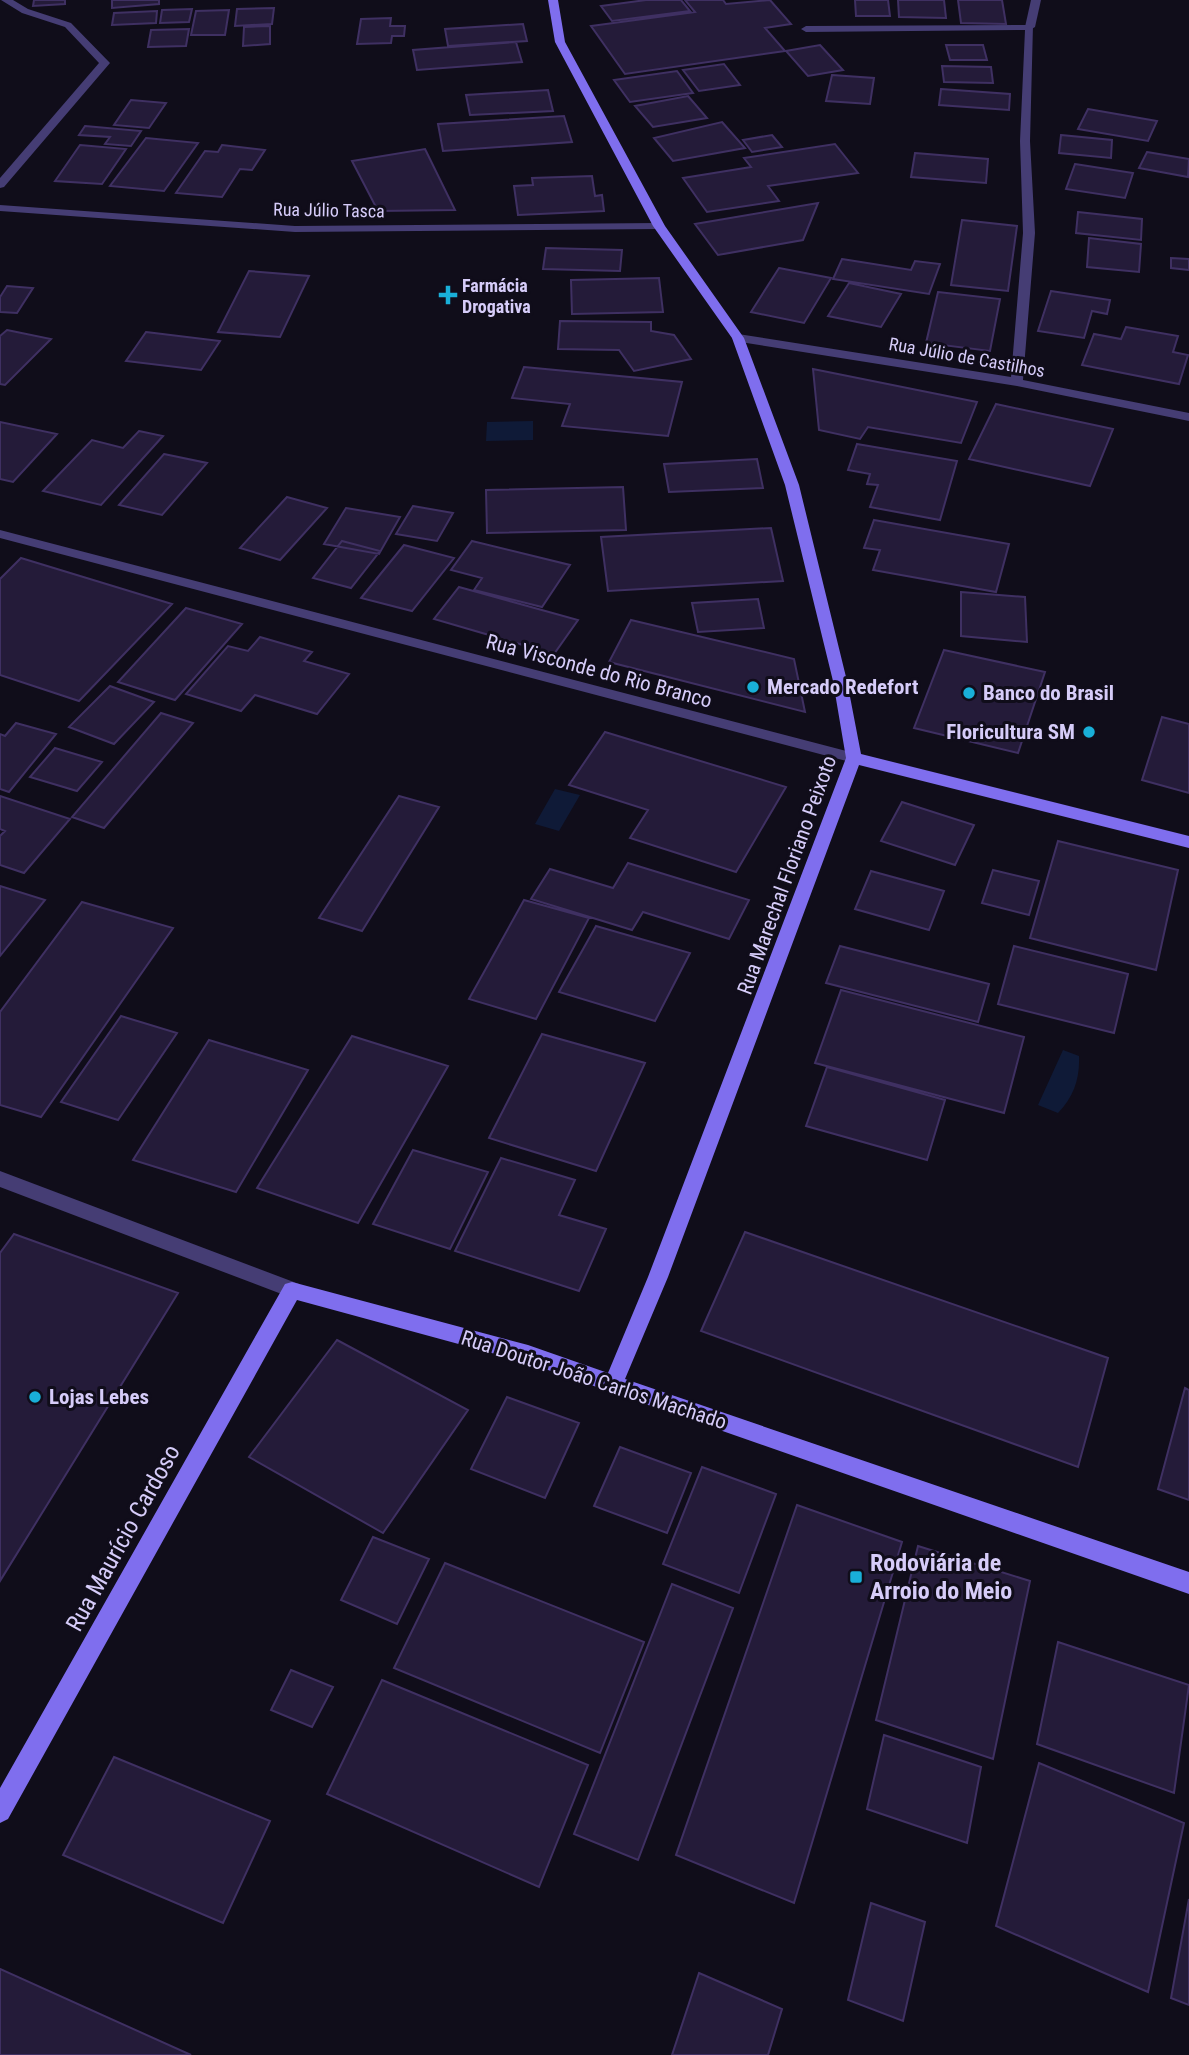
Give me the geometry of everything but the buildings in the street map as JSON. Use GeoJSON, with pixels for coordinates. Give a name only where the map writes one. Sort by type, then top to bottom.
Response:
{"type":"FeatureCollection","features":[{"type":"Feature","properties":{"kind":"main road","name":"Rua Marechal Floriano Peixoto"},"geometry":{"type":"LineString","coordinates":[[553,0],[560,43],[659,226],[738,338],[792,485],[840,681],[854,758],[658,1277],[613,1384]]}},
{"type":"Feature","properties":{"kind":"main road","name":"Rua Visconde do Rio Branco"},"geometry":{"type":"LineString","coordinates":[[854,758],[1189,842]]}},
{"type":"Feature","properties":{"kind":"main road","name":"Rua Doutor João Carlos Machado"},"geometry":{"type":"LineString","coordinates":[[292,1290],[528,1354],[1189,1583]]}},
{"type":"Feature","properties":{"kind":"main road","name":"Rua Maurício Cardoso"},"geometry":{"type":"LineString","coordinates":[[0,1811],[292,1290]]}},
{"type":"Feature","properties":{"kind":"street"},"geometry":{"type":"LineString","coordinates":[[0,185],[105,63],[68,25],[25,10],[6,0]]}},
{"type":"Feature","properties":{"kind":"street"},"geometry":{"type":"LineString","coordinates":[[1017,382],[1029,233],[1025,141],[1030,27],[1036,0]]}},
{"type":"Feature","properties":{"kind":"street"},"geometry":{"type":"LineString","coordinates":[[806,29],[1030,27]]}},
{"type":"Feature","properties":{"kind":"street","name":"Rua Júlio Tasca"},"geometry":{"type":"LineString","coordinates":[[0,208],[295,229],[659,226]]}},
{"type":"Feature","properties":{"kind":"street","name":"Rua Júlio de Castilhos"},"geometry":{"type":"LineString","coordinates":[[738,338],[1017,382],[1189,417]]}},
{"type":"Feature","properties":{"kind":"street","name":"Rua Visconde do Rio Branco"},"geometry":{"type":"LineString","coordinates":[[0,534],[854,758]]}},
{"type":"Feature","properties":{"kind":"street","name":"Rua Doutor João Carlos Machado"},"geometry":{"type":"LineString","coordinates":[[0,1180],[292,1290]]}},
{"type":"Feature","properties":{"kind":"water"},"geometry":{"type":"Polygon","coordinates":[[[533,421],[533,440],[486,441],[487,422],[533,421]]]}},
{"type":"Feature","properties":{"kind":"water"},"geometry":{"type":"Polygon","coordinates":[[[555,789],[580,795],[559,831],[535,824],[555,789]]]}},
{"type":"Feature","properties":{"kind":"water"},"geometry":{"type":"Polygon","coordinates":[[[1063,1050],[1079,1056],[1079,1064],[1072,1094],[1058,1113],[1038,1105],[1063,1050]]]}},
{"type":"Feature","properties":{"kind":"place","name":"Farmácia Drogativa"},"geometry":{"type":"Point","coordinates":[448,295]}},
{"type":"Feature","properties":{"kind":"place","name":"Mercado Redefort"},"geometry":{"type":"Point","coordinates":[753,687]}},
{"type":"Feature","properties":{"kind":"place","name":"Banco do Brasil"},"geometry":{"type":"Point","coordinates":[969,693]}},
{"type":"Feature","properties":{"kind":"place","name":"Floricultura SM"},"geometry":{"type":"Point","coordinates":[1089,732]}},
{"type":"Feature","properties":{"kind":"place","name":"Lojas Lebes"},"geometry":{"type":"Point","coordinates":[35,1397]}},
{"type":"Feature","properties":{"kind":"place","name":"Rodoviária de Arroio do Meio"},"geometry":{"type":"Point","coordinates":[856,1577]}}]}
